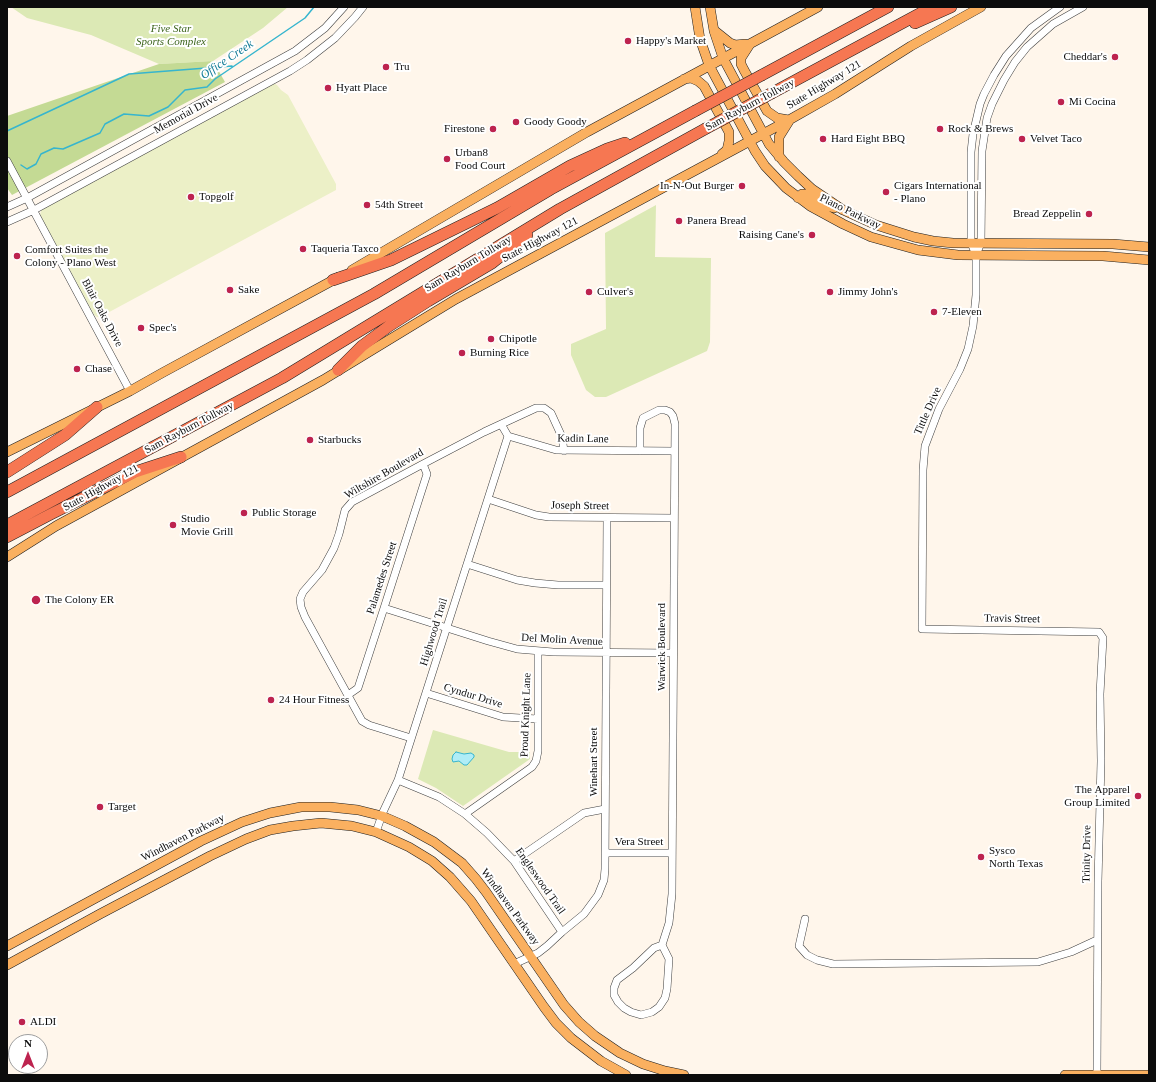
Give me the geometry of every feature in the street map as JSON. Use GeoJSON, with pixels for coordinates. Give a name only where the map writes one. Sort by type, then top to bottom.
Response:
{"type":"FeatureCollection","features":[{"type":"Feature","properties":{"kind":"highway","name":"Sam Rayburn Tollway"},"geometry":{"type":"LineString","coordinates":[[7,492],[374,294],[545,193],[888,7]]}},
{"type":"Feature","properties":{"kind":"highway","name":"Sam Rayburn Tollway"},"geometry":{"type":"LineString","coordinates":[[7,525],[282,378],[560,209],[932,7]]}},
{"type":"Feature","properties":{"kind":"highway"},"geometry":{"type":"LineString","coordinates":[[870,40],[930,17],[951,7]]}},
{"type":"Feature","properties":{"kind":"highway"},"geometry":{"type":"LineString","coordinates":[[332,280],[391,260],[496,208],[570,166],[607,149],[649,136]]}},
{"type":"Feature","properties":{"kind":"highway"},"geometry":{"type":"LineString","coordinates":[[338,370],[362,346],[384,330],[428,301],[492,264],[560,209]]}},
{"type":"Feature","properties":{"kind":"highway"},"geometry":{"type":"LineString","coordinates":[[7,472],[65,435],[97,407]]}},
{"type":"Feature","properties":{"kind":"highway"},"geometry":{"type":"LineString","coordinates":[[7,537],[135,472],[181,457]]}},
{"type":"Feature","properties":{"kind":"main road","name":"Plano Parkway"},"geometry":{"type":"LineString","coordinates":[[695,7],[700,39],[709,66],[758,156],[772,174],[798,198],[844,224],[883,241],[925,251],[976,255],[1103,256],[1149,260]]}},
{"type":"Feature","properties":{"kind":"main road","name":"Plano Parkway"},"geometry":{"type":"LineString","coordinates":[[710,7],[714,31],[723,58],[763,134],[779,157],[812,189],[843,210],[876,225],[914,237],[940,242],[1113,244],[1149,246]]}},
{"type":"Feature","properties":{"kind":"main road"},"geometry":{"type":"LineString","coordinates":[[7,452],[130,391],[386,251],[570,142],[818,7]]}},
{"type":"Feature","properties":{"kind":"main road","name":"State Highway 121"},"geometry":{"type":"LineString","coordinates":[[7,557],[56,526],[338,370],[456,299],[789,120],[835,94],[911,46],[981,7]]}},
{"type":"Feature","properties":{"kind":"main road"},"geometry":{"type":"LineString","coordinates":[[714,31],[730,43],[741,45],[750,43]]}},
{"type":"Feature","properties":{"kind":"main road"},"geometry":{"type":"LineString","coordinates":[[750,43],[741,58],[741,64],[744,70],[767,111],[777,118],[789,120],[779,137],[779,157]]}},
{"type":"Feature","properties":{"kind":"main road"},"geometry":{"type":"LineString","coordinates":[[684,79],[691,78],[704,86],[729,132],[730,141],[727,150],[716,159]]}},
{"type":"Feature","properties":{"kind":"main road"},"geometry":{"type":"LineString","coordinates":[[716,159],[743,151],[748,151],[758,156]]}},
{"type":"Feature","properties":{"kind":"main road"},"geometry":{"type":"LineString","coordinates":[[798,198],[802,194],[805,194],[824,205],[843,210]]}},
{"type":"Feature","properties":{"kind":"main road","name":"Windhaven Parkway"},"geometry":{"type":"LineString","coordinates":[[7,946],[200,841],[242,822],[291,808],[342,808],[366,812],[382,816],[422,835],[447,851],[462,863],[486,892],[564,1005],[579,1022],[595,1036],[620,1053],[643,1064],[684,1075]]}},
{"type":"Feature","properties":{"kind":"main road"},"geometry":{"type":"LineString","coordinates":[[7,965],[210,856],[254,836],[270,830],[321,823],[352,826],[376,832],[414,850],[432,861],[450,877],[468,896],[544,1007],[571,1038],[601,1061],[626,1075]]}},
{"type":"Feature","properties":{"kind":"main road"},"geometry":{"type":"LineString","coordinates":[[200,841],[210,856]]}},
{"type":"Feature","properties":{"kind":"main road"},"geometry":{"type":"LineString","coordinates":[[92,900],[100,914]]}},
{"type":"Feature","properties":{"kind":"main road"},"geometry":{"type":"LineString","coordinates":[[1065,1075],[1149,1075]]}},
{"type":"Feature","properties":{"kind":"street","name":"Memorial Drive"},"geometry":{"type":"LineString","coordinates":[[7,207],[27,198],[295,51],[325,28],[344,7]]}},
{"type":"Feature","properties":{"kind":"street","name":"Memorial Drive"},"geometry":{"type":"LineString","coordinates":[[7,222],[34,210],[277,78],[307,60],[322,50],[345,28],[363,7]]}},
{"type":"Feature","properties":{"kind":"street"},"geometry":{"type":"LineString","coordinates":[[976,255],[971,243],[971,152],[976,117],[984,94],[1002,63],[1018,42],[1031,28],[1060,7]]}},
{"type":"Feature","properties":{"kind":"street"},"geometry":{"type":"LineString","coordinates":[[976,255],[981,243],[982,151],[987,118],[992,104],[1015,62],[1027,47],[1053,24],[1082,7]]}},
{"type":"Feature","properties":{"kind":"street"},"geometry":{"type":"LineString","coordinates":[[270,65],[277,78]]}},
{"type":"Feature","properties":{"kind":"street"},"geometry":{"type":"LineString","coordinates":[[132,140],[140,152]]}},
{"type":"Feature","properties":{"kind":"street","name":"Blair Oaks Drive"},"geometry":{"type":"LineString","coordinates":[[7,161],[130,391]]}},
{"type":"Feature","properties":{"kind":"street","name":"Tittle Drive"},"geometry":{"type":"LineString","coordinates":[[922,629],[923,470],[925,446],[939,409],[960,369],[968,349],[975,312],[976,255]]}},
{"type":"Feature","properties":{"kind":"street","name":"Wiltshire Boulevard"},"geometry":{"type":"LineString","coordinates":[[411,738],[365,723],[361,719],[303,612],[300,603],[302,595],[319,574],[330,556],[339,534],[344,510],[348,504],[422,464],[533,408],[544,408],[549,411],[558,426],[562,437],[564,451]]}},
{"type":"Feature","properties":{"kind":"street","name":"Warwick Boulevard"},"geometry":{"type":"LineString","coordinates":[[640,451],[642,421],[646,416],[659,410],[670,412],[674,419],[672,853],[671,909],[662,945]]}},
{"type":"Feature","properties":{"kind":"street"},"geometry":{"type":"LineString","coordinates":[[501,424],[508,436]]}},
{"type":"Feature","properties":{"kind":"street","name":"Kadin Lane"},"geometry":{"type":"LineString","coordinates":[[508,436],[553,450],[564,451],[674,451]]}},
{"type":"Feature","properties":{"kind":"street","name":"Highwood Trail"},"geometry":{"type":"LineString","coordinates":[[376,832],[398,780],[508,436]]}},
{"type":"Feature","properties":{"kind":"street","name":"Palamedes Street"},"geometry":{"type":"LineString","coordinates":[[348,695],[358,688],[427,474],[422,464]]}},
{"type":"Feature","properties":{"kind":"street","name":"Joseph Street"},"geometry":{"type":"LineString","coordinates":[[488,499],[536,515],[549,517],[674,518]]}},
{"type":"Feature","properties":{"kind":"street","name":"Winehart Street"},"geometry":{"type":"LineString","coordinates":[[514,964],[538,953],[584,914],[598,895],[604,880],[607,518]]}},
{"type":"Feature","properties":{"kind":"street"},"geometry":{"type":"LineString","coordinates":[[467,564],[517,580],[535,583],[558,585],[606,585]]}},
{"type":"Feature","properties":{"kind":"street","name":"Del Molin Avenue"},"geometry":{"type":"LineString","coordinates":[[384,608],[507,647],[538,652],[673,653]]}},
{"type":"Feature","properties":{"kind":"street","name":"Travis Street"},"geometry":{"type":"LineString","coordinates":[[922,629],[1099,632],[1101,634]]}},
{"type":"Feature","properties":{"kind":"street","name":"Trinity Drive"},"geometry":{"type":"LineString","coordinates":[[1097,1075],[1100,694],[1103,638],[1101,634]]}},
{"type":"Feature","properties":{"kind":"street","name":"Proud Knight Lane"},"geometry":{"type":"LineString","coordinates":[[465,814],[535,764],[538,756],[538,652]]}},
{"type":"Feature","properties":{"kind":"street","name":"Cyndur Drive"},"geometry":{"type":"LineString","coordinates":[[426,693],[503,717],[538,719]]}},
{"type":"Feature","properties":{"kind":"street","name":"Engleswood Trail"},"geometry":{"type":"LineString","coordinates":[[398,780],[439,797],[465,814],[487,833],[514,861],[562,932]]}},
{"type":"Feature","properties":{"kind":"street"},"geometry":{"type":"LineString","coordinates":[[514,861],[584,813],[605,810]]}},
{"type":"Feature","properties":{"kind":"street","name":"Vera Street"},"geometry":{"type":"LineString","coordinates":[[605,853],[672,853]]}},
{"type":"Feature","properties":{"kind":"street"},"geometry":{"type":"LineString","coordinates":[[805,919],[799,946],[807,955],[817,960],[833,964],[1038,962],[1071,952],[1097,940]]}},
{"type":"Feature","properties":{"kind":"street"},"geometry":{"type":"LineString","coordinates":[[662,945],[669,959],[665,998],[659,1007],[652,1012],[641,1015],[631,1012],[624,1008],[616,998],[613,991],[615,984],[617,980],[634,968],[649,952],[662,945]]}},
{"type":"Feature","properties":{"kind":"green space","name":"Five Star Sports Complex"},"geometry":{"type":"Polygon","coordinates":[[[11,7],[288,7],[263,28],[213,61],[159,64],[91,35],[27,18],[11,7]]]}},
{"type":"Feature","properties":{"kind":"green space"},"geometry":{"type":"Polygon","coordinates":[[[213,61],[225,82],[12,195],[7,188],[7,116],[159,64],[213,61]]]}},
{"type":"Feature","properties":{"kind":"green space","name":"Topgolf"},"geometry":{"type":"Polygon","coordinates":[[[273,83],[288,95],[336,184],[336,190],[100,317],[94,315],[40,215],[42,208],[273,83]]]}},
{"type":"Feature","properties":{"kind":"green space"},"geometry":{"type":"Polygon","coordinates":[[[656,205],[655,257],[711,258],[710,342],[707,351],[606,397],[595,397],[586,390],[571,355],[571,344],[606,329],[605,233],[656,205]]]}},
{"type":"Feature","properties":{"kind":"green space"},"geometry":{"type":"Polygon","coordinates":[[[433,730],[509,752],[530,752],[530,759],[463,806],[436,788],[418,779],[433,730]]]}},
{"type":"Feature","properties":{"kind":"water"},"geometry":{"type":"Polygon","coordinates":[[[456,752],[464,754],[471,753],[474,757],[467,765],[464,765],[459,761],[453,762],[453,755],[456,752]]]}},
{"type":"Feature","properties":{"kind":"waterway","name":"Office Creek"},"geometry":{"type":"LineString","coordinates":[[21,165],[27,169],[36,164],[41,154],[54,148],[63,149],[100,133],[105,124],[124,114],[149,116],[168,107],[185,90],[207,87],[215,79],[305,18],[314,7]]}},
{"type":"Feature","properties":{"kind":"waterway"},"geometry":{"type":"LineString","coordinates":[[7,131],[129,74],[232,66]]}},
{"type":"Feature","properties":{"kind":"place","name":"Happy's Market"},"geometry":{"type":"Point","coordinates":[628,41]}},
{"type":"Feature","properties":{"kind":"place","name":"Cheddar's"},"geometry":{"type":"Point","coordinates":[1115,57]}},
{"type":"Feature","properties":{"kind":"place","name":"Tru"},"geometry":{"type":"Point","coordinates":[386,67]}},
{"type":"Feature","properties":{"kind":"place","name":"Hyatt Place"},"geometry":{"type":"Point","coordinates":[328,88]}},
{"type":"Feature","properties":{"kind":"place","name":"Mi Cocina"},"geometry":{"type":"Point","coordinates":[1061,102]}},
{"type":"Feature","properties":{"kind":"place","name":"Goody Goody"},"geometry":{"type":"Point","coordinates":[516,122]}},
{"type":"Feature","properties":{"kind":"place","name":"Firestone"},"geometry":{"type":"Point","coordinates":[493,129]}},
{"type":"Feature","properties":{"kind":"place","name":"Rock & Brews"},"geometry":{"type":"Point","coordinates":[940,129]}},
{"type":"Feature","properties":{"kind":"place","name":"Hard Eight BBQ"},"geometry":{"type":"Point","coordinates":[823,139]}},
{"type":"Feature","properties":{"kind":"place","name":"Velvet Taco"},"geometry":{"type":"Point","coordinates":[1022,139]}},
{"type":"Feature","properties":{"kind":"place","name":"Urban8 Food Court"},"geometry":{"type":"Point","coordinates":[447,159]}},
{"type":"Feature","properties":{"kind":"place","name":"In-N-Out Burger"},"geometry":{"type":"Point","coordinates":[742,186]}},
{"type":"Feature","properties":{"kind":"place","name":"Cigars International - Plano"},"geometry":{"type":"Point","coordinates":[886,192]}},
{"type":"Feature","properties":{"kind":"place","name":"Topgolf"},"geometry":{"type":"Point","coordinates":[191,197]}},
{"type":"Feature","properties":{"kind":"place","name":"54th Street"},"geometry":{"type":"Point","coordinates":[367,205]}},
{"type":"Feature","properties":{"kind":"place","name":"Bread Zeppelin"},"geometry":{"type":"Point","coordinates":[1089,214]}},
{"type":"Feature","properties":{"kind":"place","name":"Panera Bread"},"geometry":{"type":"Point","coordinates":[679,221]}},
{"type":"Feature","properties":{"kind":"place","name":"Raising Cane's"},"geometry":{"type":"Point","coordinates":[812,235]}},
{"type":"Feature","properties":{"kind":"place","name":"Taqueria Taxco"},"geometry":{"type":"Point","coordinates":[303,249]}},
{"type":"Feature","properties":{"kind":"place","name":"Comfort Suites the Colony - Plano West"},"geometry":{"type":"Point","coordinates":[17,256]}},
{"type":"Feature","properties":{"kind":"place","name":"Sake"},"geometry":{"type":"Point","coordinates":[230,290]}},
{"type":"Feature","properties":{"kind":"place","name":"Culver's"},"geometry":{"type":"Point","coordinates":[589,292]}},
{"type":"Feature","properties":{"kind":"place","name":"Jimmy John's"},"geometry":{"type":"Point","coordinates":[830,292]}},
{"type":"Feature","properties":{"kind":"place","name":"7-Eleven"},"geometry":{"type":"Point","coordinates":[934,312]}},
{"type":"Feature","properties":{"kind":"place","name":"Spec's"},"geometry":{"type":"Point","coordinates":[141,328]}},
{"type":"Feature","properties":{"kind":"place","name":"Chipotle"},"geometry":{"type":"Point","coordinates":[491,339]}},
{"type":"Feature","properties":{"kind":"place","name":"Burning Rice"},"geometry":{"type":"Point","coordinates":[462,353]}},
{"type":"Feature","properties":{"kind":"place","name":"Chase"},"geometry":{"type":"Point","coordinates":[77,369]}},
{"type":"Feature","properties":{"kind":"place","name":"Starbucks"},"geometry":{"type":"Point","coordinates":[310,440]}},
{"type":"Feature","properties":{"kind":"place","name":"Public Storage"},"geometry":{"type":"Point","coordinates":[244,513]}},
{"type":"Feature","properties":{"kind":"place","name":"Studio Movie Grill"},"geometry":{"type":"Point","coordinates":[173,525]}},
{"type":"Feature","properties":{"kind":"place","name":"The Colony ER"},"geometry":{"type":"Point","coordinates":[36,600]}},
{"type":"Feature","properties":{"kind":"place","name":"24 Hour Fitness"},"geometry":{"type":"Point","coordinates":[271,700]}},
{"type":"Feature","properties":{"kind":"place","name":"The Apparel Group Limited"},"geometry":{"type":"Point","coordinates":[1138,796]}},
{"type":"Feature","properties":{"kind":"place","name":"Target"},"geometry":{"type":"Point","coordinates":[100,807]}},
{"type":"Feature","properties":{"kind":"place","name":"Sysco North Texas"},"geometry":{"type":"Point","coordinates":[981,857]}},
{"type":"Feature","properties":{"kind":"place","name":"ALDI"},"geometry":{"type":"Point","coordinates":[22,1022]}}]}
